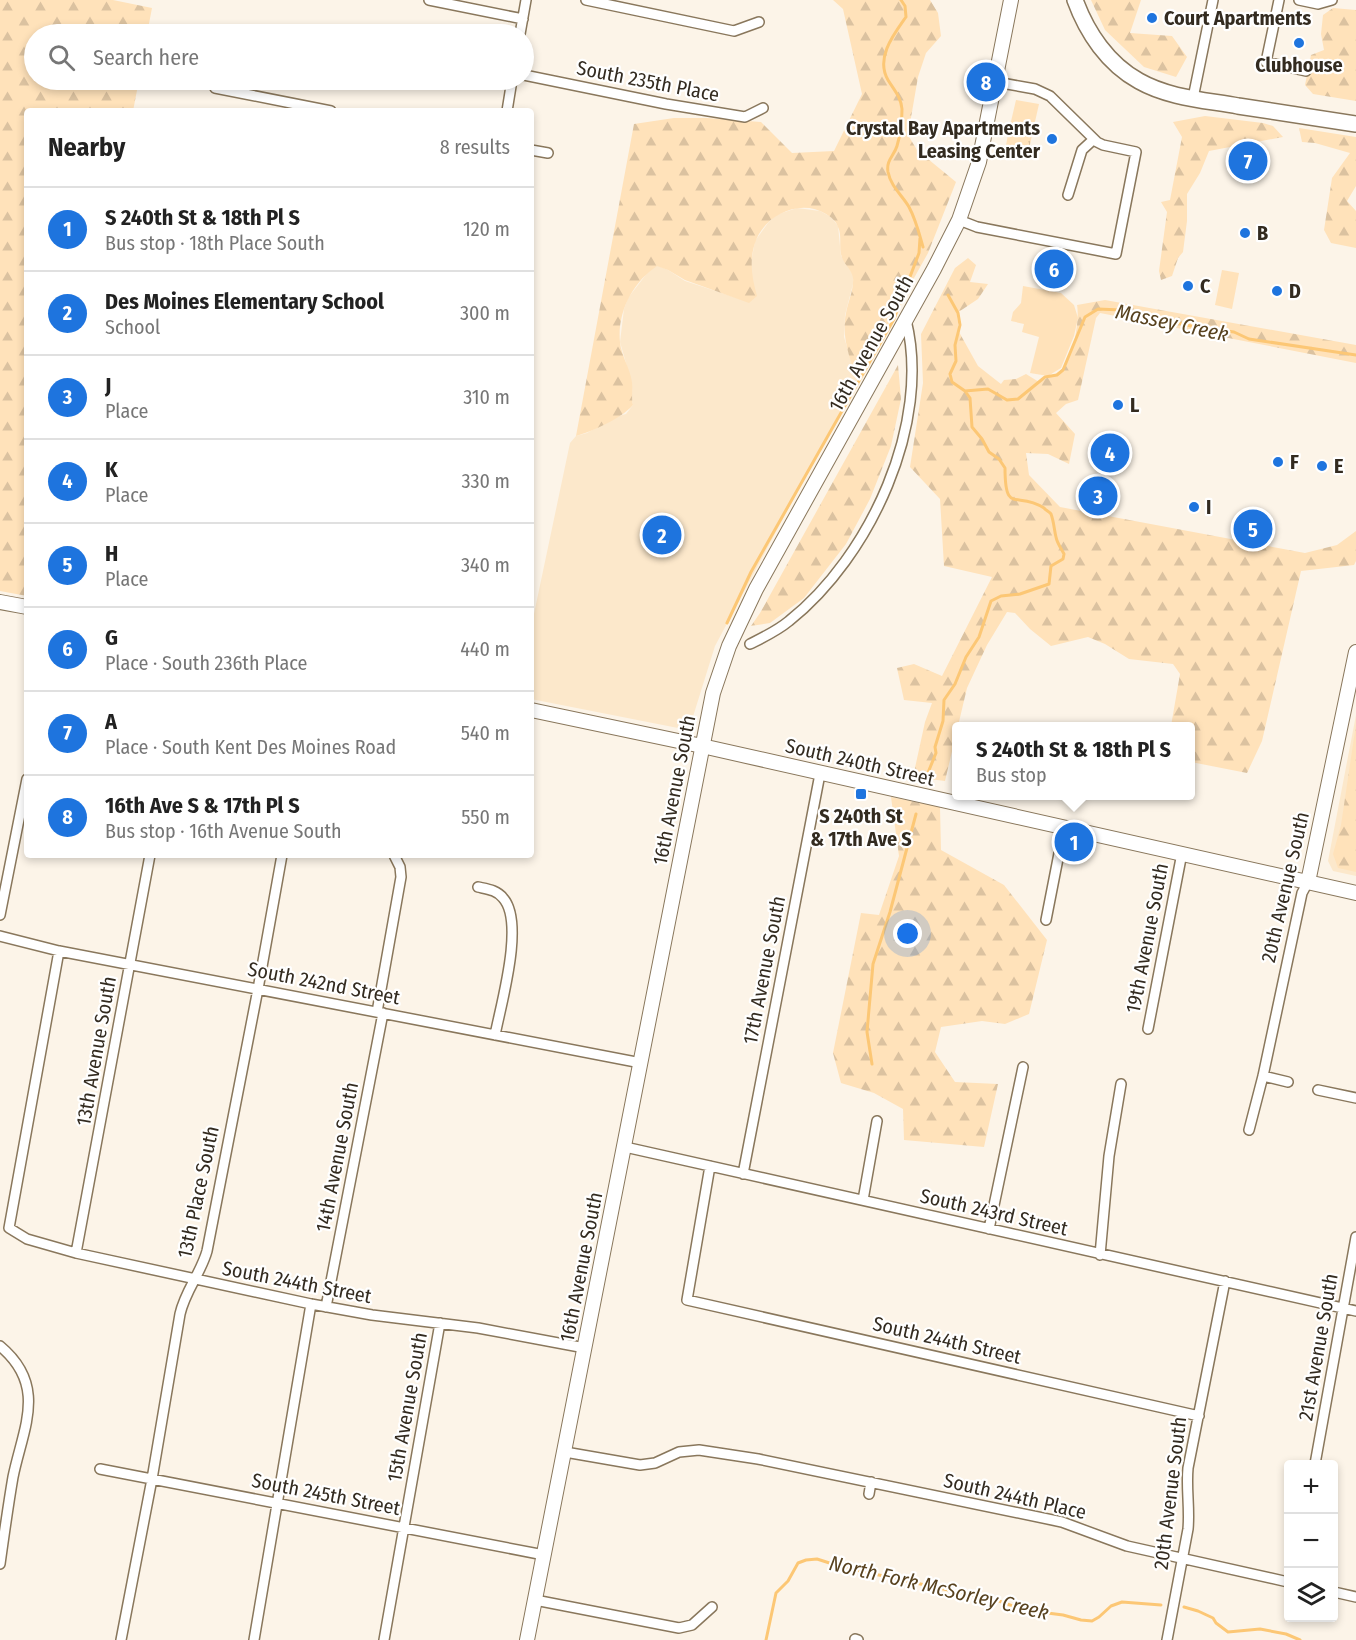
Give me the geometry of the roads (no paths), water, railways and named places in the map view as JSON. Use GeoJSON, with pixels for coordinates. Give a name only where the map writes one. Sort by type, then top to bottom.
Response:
{"type":"FeatureCollection","features":[{"type":"Feature","properties":{"kind":"main road","name":"16th Avenue South"},"geometry":{"type":"LineString","coordinates":[[527,1640],[713,693],[743,614],[959,220],[979,162],[1011,0]]}},
{"type":"Feature","properties":{"kind":"main road"},"geometry":{"type":"LineString","coordinates":[[1075,0],[1093,38],[1106,54],[1140,82],[1193,98],[1356,124]]}},
{"type":"Feature","properties":{"kind":"main road"},"geometry":{"type":"LineString","coordinates":[[0,602],[24,606]]}},
{"type":"Feature","properties":{"kind":"main road","name":"20th Avenue South"},"geometry":{"type":"LineString","coordinates":[[1308,882],[1356,652]]}},
{"type":"Feature","properties":{"kind":"main road","name":"South 240th Street"},"geometry":{"type":"LineString","coordinates":[[534,711],[1182,852],[1356,893]]}},
{"type":"Feature","properties":{"kind":"street"},"geometry":{"type":"LineString","coordinates":[[429,0],[523,19]]}},
{"type":"Feature","properties":{"kind":"street"},"geometry":{"type":"LineString","coordinates":[[522,24],[526,0]]}},
{"type":"Feature","properties":{"kind":"street"},"geometry":{"type":"LineString","coordinates":[[586,0],[734,31],[759,22]]}},
{"type":"Feature","properties":{"kind":"street"},"geometry":{"type":"LineString","coordinates":[[1193,98],[1213,0]]}},
{"type":"Feature","properties":{"kind":"street"},"geometry":{"type":"LineString","coordinates":[[1279,0],[1266,62],[1306,71]]}},
{"type":"Feature","properties":{"kind":"street"},"geometry":{"type":"LineString","coordinates":[[1299,0],[1318,4],[1332,0]]}},
{"type":"Feature","properties":{"kind":"street","name":"South 235th Place"},"geometry":{"type":"LineString","coordinates":[[534,77],[666,104],[745,117],[763,108]]}},
{"type":"Feature","properties":{"kind":"street"},"geometry":{"type":"LineString","coordinates":[[959,220],[977,227],[1116,254],[1136,152],[1103,145],[1050,96],[1035,89],[996,82]]}},
{"type":"Feature","properties":{"kind":"street"},"geometry":{"type":"LineString","coordinates":[[225,90],[316,108]]}},
{"type":"Feature","properties":{"kind":"street"},"geometry":{"type":"LineString","coordinates":[[507,108],[510,90]]}},
{"type":"Feature","properties":{"kind":"street"},"geometry":{"type":"LineString","coordinates":[[1068,195],[1082,150],[1094,139]]}},
{"type":"Feature","properties":{"kind":"street"},"geometry":{"type":"LineString","coordinates":[[534,151],[548,153]]}},
{"type":"Feature","properties":{"kind":"street"},"geometry":{"type":"LineString","coordinates":[[750,644],[776,631],[818,593],[851,551],[885,492],[901,450],[908,410],[911,353],[906,320]]}},
{"type":"Feature","properties":{"kind":"street","name":"17th Avenue South"},"geometry":{"type":"LineString","coordinates":[[743,1174],[820,774]]}},
{"type":"Feature","properties":{"kind":"street"},"geometry":{"type":"LineString","coordinates":[[0,915],[24,794]]}},
{"type":"Feature","properties":{"kind":"street"},"geometry":{"type":"LineString","coordinates":[[1046,920],[1064,828]]}},
{"type":"Feature","properties":{"kind":"street","name":"19th Avenue South"},"geometry":{"type":"LineString","coordinates":[[1148,1029],[1182,852]]}},
{"type":"Feature","properties":{"kind":"street","name":"13th Avenue South"},"geometry":{"type":"LineString","coordinates":[[76,1253],[149,858]]}},
{"type":"Feature","properties":{"kind":"street","name":"13th Place South"},"geometry":{"type":"LineString","coordinates":[[121,1640],[152,1479],[180,1314],[186,1294],[195,1280],[207,1251],[281,858]]}},
{"type":"Feature","properties":{"kind":"street","name":"14th Avenue South"},"geometry":{"type":"LineString","coordinates":[[326,1307],[380,1013],[402,877],[396,858]]}},
{"type":"Feature","properties":{"kind":"street","name":"20th Avenue South"},"geometry":{"type":"LineString","coordinates":[[1249,1130],[1263,1076],[1302,893],[1308,882]]}},
{"type":"Feature","properties":{"kind":"street"},"geometry":{"type":"LineString","coordinates":[[478,887],[494,891],[503,897],[509,907],[513,922],[508,966],[495,1035]]}},
{"type":"Feature","properties":{"kind":"street","name":"South 242nd Street"},"geometry":{"type":"LineString","coordinates":[[0,936],[59,951],[641,1063]]}},
{"type":"Feature","properties":{"kind":"street","name":"South 244th Street"},"geometry":{"type":"LineString","coordinates":[[59,951],[9,1228],[27,1239],[76,1253],[195,1280],[326,1307],[478,1328],[585,1348]]}},
{"type":"Feature","properties":{"kind":"street"},"geometry":{"type":"LineString","coordinates":[[989,1229],[1023,1067]]}},
{"type":"Feature","properties":{"kind":"street"},"geometry":{"type":"LineString","coordinates":[[1263,1076],[1288,1082]]}},
{"type":"Feature","properties":{"kind":"street"},"geometry":{"type":"LineString","coordinates":[[1100,1255],[1109,1156],[1121,1083]]}},
{"type":"Feature","properties":{"kind":"street"},"geometry":{"type":"LineString","coordinates":[[1318,1090],[1356,1098]]}},
{"type":"Feature","properties":{"kind":"street"},"geometry":{"type":"LineString","coordinates":[[862,1200],[877,1121]]}},
{"type":"Feature","properties":{"kind":"street","name":"South 243rd Street"},"geometry":{"type":"LineString","coordinates":[[625,1147],[1356,1311]]}},
{"type":"Feature","properties":{"kind":"street","name":"South 244th Street"},"geometry":{"type":"LineString","coordinates":[[710,1166],[687,1300],[1198,1416]]}},
{"type":"Feature","properties":{"kind":"street","name":"21st Avenue South"},"geometry":{"type":"LineString","coordinates":[[1316,1460],[1356,1237]]}},
{"type":"Feature","properties":{"kind":"street","name":"20th Avenue South"},"geometry":{"type":"LineString","coordinates":[[1167,1640],[1189,1516],[1187,1481],[1225,1281]]}},
{"type":"Feature","properties":{"kind":"street"},"geometry":{"type":"LineString","coordinates":[[254,1640],[311,1304]]}},
{"type":"Feature","properties":{"kind":"street","name":"15th Avenue South"},"geometry":{"type":"LineString","coordinates":[[384,1640],[440,1323]]}},
{"type":"Feature","properties":{"kind":"street"},"geometry":{"type":"LineString","coordinates":[[0,1346],[22,1373],[29,1398],[28,1422],[12,1481],[0,1564]]}},
{"type":"Feature","properties":{"kind":"street","name":"South 244th Place"},"geometry":{"type":"LineString","coordinates":[[565,1452],[640,1465],[656,1463],[671,1455],[692,1450],[708,1450],[1062,1522],[1114,1543],[1284,1581]]}},
{"type":"Feature","properties":{"kind":"street"},"geometry":{"type":"LineString","coordinates":[[756,1470],[758,1459]]}},
{"type":"Feature","properties":{"kind":"street","name":"South 245th Street"},"geometry":{"type":"LineString","coordinates":[[100,1469],[544,1555]]}},
{"type":"Feature","properties":{"kind":"street"},"geometry":{"type":"LineString","coordinates":[[869,1494],[871,1482]]}},
{"type":"Feature","properties":{"kind":"street"},"geometry":{"type":"LineString","coordinates":[[1338,1593],[1356,1597]]}},
{"type":"Feature","properties":{"kind":"street"},"geometry":{"type":"LineString","coordinates":[[535,1600],[679,1628],[692,1625],[712,1607]]}},
{"type":"Feature","properties":{"kind":"waterway","name":"Massey Creek"},"geometry":{"type":"LineString","coordinates":[[901,0],[905,6],[906,17],[888,47],[884,63],[888,80],[899,97],[902,109],[898,142],[889,161],[888,172],[894,187],[911,212],[923,247]]}},
{"type":"Feature","properties":{"kind":"waterway"},"geometry":{"type":"LineString","coordinates":[[727,623],[751,572],[894,319],[919,253],[920,238]]}},
{"type":"Feature","properties":{"kind":"waterway","name":"Massey Creek"},"geometry":{"type":"LineString","coordinates":[[948,295],[958,313],[960,325],[955,345],[956,361],[950,374],[952,382],[965,391],[988,389],[1007,400],[1018,399],[1045,377],[1057,375],[1063,370],[1085,317],[1098,309],[1121,310],[1191,326],[1234,332],[1249,339],[1356,355]]}},
{"type":"Feature","properties":{"kind":"waterway"},"geometry":{"type":"LineString","coordinates":[[925,780],[936,753],[935,747],[943,721],[944,700],[955,684],[966,657],[979,637],[991,601],[1001,596],[1020,594],[1049,584],[1051,566],[1063,559],[1064,554],[1050,513],[1035,503],[1010,497],[1007,492],[1005,468],[999,459],[989,452],[972,427],[970,398],[965,391]]}},
{"type":"Feature","properties":{"kind":"waterway"},"geometry":{"type":"LineString","coordinates":[[872,1064],[867,1032],[873,964],[890,912],[916,814]]}},
{"type":"Feature","properties":{"kind":"waterway","name":"North Fork McSorley Creek"},"geometry":{"type":"LineString","coordinates":[[766,1640],[776,1593],[788,1581],[798,1563],[817,1559],[842,1567],[999,1601],[1024,1610],[1063,1615],[1081,1620],[1092,1621],[1111,1606],[1122,1602],[1161,1605]]}},
{"type":"Feature","properties":{"kind":"waterway","name":"North Fork McSorley Creek"},"geometry":{"type":"LineString","coordinates":[[1184,1607],[1213,1618],[1228,1632],[1260,1629],[1286,1634],[1300,1640]]}},
{"type":"Feature","properties":{"kind":"place","name":"Court Apartments"},"geometry":{"type":"Point","coordinates":[1152,18]}},
{"type":"Feature","properties":{"kind":"place","name":"Clubhouse"},"geometry":{"type":"Point","coordinates":[1299,43]}},
{"type":"Feature","properties":{"kind":"place","name":"16th Ave S & 17th Pl S"},"geometry":{"type":"Point","coordinates":[986,82]}},
{"type":"Feature","properties":{"kind":"place","name":"Crystal Bay Apartments Leasing Center"},"geometry":{"type":"Point","coordinates":[1052,139]}},
{"type":"Feature","properties":{"kind":"place","name":"A"},"geometry":{"type":"Point","coordinates":[1248,161]}},
{"type":"Feature","properties":{"kind":"place","name":"B"},"geometry":{"type":"Point","coordinates":[1245,233]}},
{"type":"Feature","properties":{"kind":"place","name":"G"},"geometry":{"type":"Point","coordinates":[1054,269]}},
{"type":"Feature","properties":{"kind":"place","name":"C"},"geometry":{"type":"Point","coordinates":[1188,286]}},
{"type":"Feature","properties":{"kind":"place","name":"D"},"geometry":{"type":"Point","coordinates":[1277,291]}},
{"type":"Feature","properties":{"kind":"place","name":"L"},"geometry":{"type":"Point","coordinates":[1118,405]}},
{"type":"Feature","properties":{"kind":"place","name":"K"},"geometry":{"type":"Point","coordinates":[1110,453]}},
{"type":"Feature","properties":{"kind":"place","name":"F"},"geometry":{"type":"Point","coordinates":[1278,462]}},
{"type":"Feature","properties":{"kind":"place","name":"E"},"geometry":{"type":"Point","coordinates":[1322,466]}},
{"type":"Feature","properties":{"kind":"place","name":"J"},"geometry":{"type":"Point","coordinates":[1098,496]}},
{"type":"Feature","properties":{"kind":"place","name":"I"},"geometry":{"type":"Point","coordinates":[1194,507]}},
{"type":"Feature","properties":{"kind":"place","name":"H"},"geometry":{"type":"Point","coordinates":[1253,529]}},
{"type":"Feature","properties":{"kind":"place","name":"Des Moines Elementary School"},"geometry":{"type":"Point","coordinates":[662,535]}},
{"type":"Feature","properties":{"kind":"place","name":"S 240th St & 17th Ave S"},"geometry":{"type":"Point","coordinates":[861,794]}},
{"type":"Feature","properties":{"kind":"place","name":"S 240th St & 18th Pl S"},"geometry":{"type":"Point","coordinates":[1074,842]}}]}
